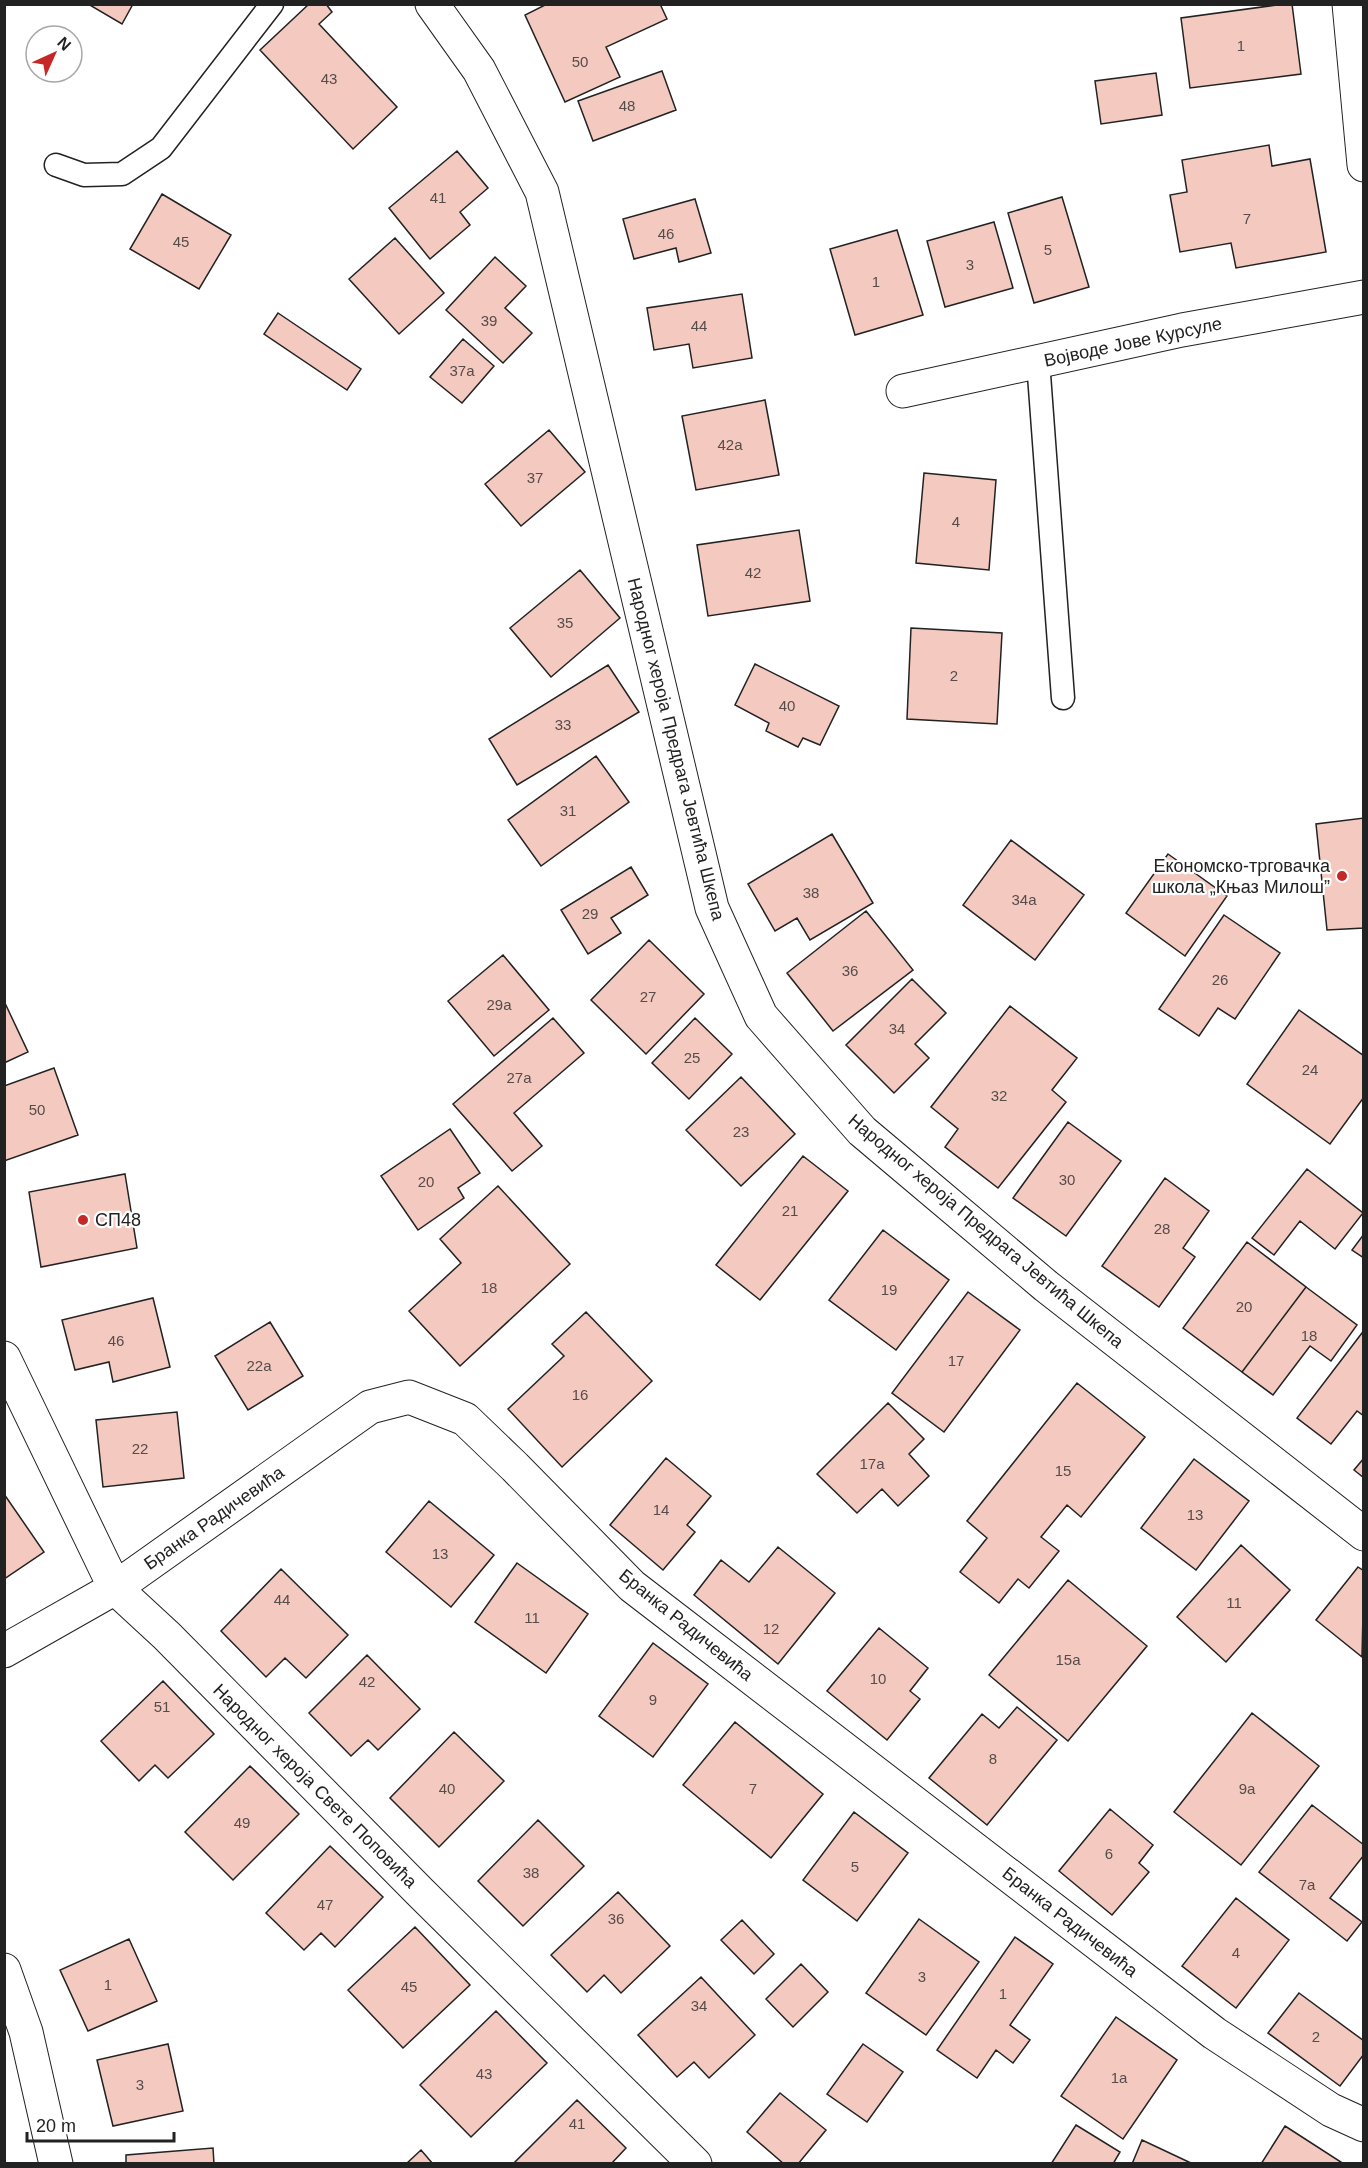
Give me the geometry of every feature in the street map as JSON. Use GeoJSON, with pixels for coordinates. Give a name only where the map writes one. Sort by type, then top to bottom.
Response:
{"type":"FeatureCollection","features":[{"type":"Feature","properties":{"kind":"street","name":"Народног хероја Предрага Јевтића Шкепа"},"geometry":{"type":"LineString","coordinates":[[432,4],[479,70],[542,192],[712,908],[760,1016],[862,1131],[1046,1286],[1364,1534]]}},
{"type":"Feature","properties":{"kind":"street"},"geometry":{"type":"LineString","coordinates":[[1349,4],[1364,165]]}},
{"type":"Feature","properties":{"kind":"street","name":"Војводе Јове Курсуле"},"geometry":{"type":"LineString","coordinates":[[903,391],[1182,330],[1364,297]]}},
{"type":"Feature","properties":{"kind":"street","name":"Народног хероја Свете Поповића"},"geometry":{"type":"LineString","coordinates":[[4,1358],[115,1588],[167,1636],[420,1892],[695,2163]]}},
{"type":"Feature","properties":{"kind":"street","name":"Бранка Радичевића"},"geometry":{"type":"LineString","coordinates":[[4,1652],[115,1588],[370,1407],[409,1397],[465,1419],[632,1586],[1214,2033],[1331,2110],[1364,2125]]}},
{"type":"Feature","properties":{"kind":"street"},"geometry":{"type":"LineString","coordinates":[[4,1971],[26,2032],[56,2163]]}},
{"type":"Feature","properties":{"kind":"lane"},"geometry":{"type":"LineString","coordinates":[[56,165],[84,175],[122,174],[161,148],[273,4]]}},
{"type":"Feature","properties":{"kind":"lane"},"geometry":{"type":"LineString","coordinates":[[1038,362],[1063,698]]}},
{"type":"Feature","properties":{"kind":"building"},"geometry":{"type":"Polygon","coordinates":[[[88,4],[133,4],[122,24],[88,4]]]}},
{"type":"Feature","properties":{"kind":"building"},"geometry":{"type":"Polygon","coordinates":[[[309,4],[326,4],[332,12],[319,24],[397,107],[353,149],[260,50],[309,4]]]}},
{"type":"Feature","properties":{"kind":"building"},"geometry":{"type":"Polygon","coordinates":[[[547,4],[660,4],[667,19],[606,47],[620,77],[565,102],[525,15],[547,4]]]}},
{"type":"Feature","properties":{"kind":"building"},"geometry":{"type":"Polygon","coordinates":[[[1292,4],[1301,74],[1190,88],[1181,18],[1292,4]]]}},
{"type":"Feature","properties":{"kind":"building"},"geometry":{"type":"Polygon","coordinates":[[[662,71],[676,110],[593,141],[578,101],[662,71]]]}},
{"type":"Feature","properties":{"kind":"building"},"geometry":{"type":"Polygon","coordinates":[[[1156,73],[1162,115],[1101,124],[1095,81],[1156,73]]]}},
{"type":"Feature","properties":{"kind":"building"},"geometry":{"type":"Polygon","coordinates":[[[1269,145],[1272,166],[1310,159],[1326,252],[1236,268],[1231,243],[1180,252],[1170,195],[1187,192],[1182,160],[1269,145]]]}},
{"type":"Feature","properties":{"kind":"building"},"geometry":{"type":"Polygon","coordinates":[[[457,151],[488,188],[460,212],[470,225],[430,259],[389,208],[457,151]]]}},
{"type":"Feature","properties":{"kind":"building"},"geometry":{"type":"Polygon","coordinates":[[[162,194],[231,235],[199,289],[130,249],[162,194]]]}},
{"type":"Feature","properties":{"kind":"building"},"geometry":{"type":"Polygon","coordinates":[[[1062,197],[1089,287],[1034,303],[1008,213],[1062,197]]]}},
{"type":"Feature","properties":{"kind":"building"},"geometry":{"type":"Polygon","coordinates":[[[695,199],[711,253],[679,262],[676,248],[634,259],[623,219],[695,199]]]}},
{"type":"Feature","properties":{"kind":"building"},"geometry":{"type":"Polygon","coordinates":[[[994,222],[1013,288],[945,307],[927,241],[994,222]]]}},
{"type":"Feature","properties":{"kind":"building"},"geometry":{"type":"Polygon","coordinates":[[[897,230],[923,315],[855,335],[830,249],[897,230]]]}},
{"type":"Feature","properties":{"kind":"building"},"geometry":{"type":"Polygon","coordinates":[[[395,238],[444,293],[399,334],[349,279],[395,238]]]}},
{"type":"Feature","properties":{"kind":"building"},"geometry":{"type":"Polygon","coordinates":[[[495,257],[526,286],[505,308],[532,333],[503,363],[446,310],[495,257]]]}},
{"type":"Feature","properties":{"kind":"building"},"geometry":{"type":"Polygon","coordinates":[[[742,294],[752,358],[693,368],[689,344],[654,350],[647,308],[742,294]]]}},
{"type":"Feature","properties":{"kind":"building"},"geometry":{"type":"Polygon","coordinates":[[[278,313],[361,369],[347,390],[264,334],[278,313]]]}},
{"type":"Feature","properties":{"kind":"building"},"geometry":{"type":"Polygon","coordinates":[[[463,339],[494,366],[462,403],[430,377],[463,339]]]}},
{"type":"Feature","properties":{"kind":"building"},"geometry":{"type":"Polygon","coordinates":[[[765,400],[779,475],[696,490],[682,416],[765,400]]]}},
{"type":"Feature","properties":{"kind":"building"},"geometry":{"type":"Polygon","coordinates":[[[549,430],[585,472],[521,526],[485,484],[549,430]]]}},
{"type":"Feature","properties":{"kind":"building"},"geometry":{"type":"Polygon","coordinates":[[[924,473],[996,480],[989,570],[916,563],[924,473]]]}},
{"type":"Feature","properties":{"kind":"building"},"geometry":{"type":"Polygon","coordinates":[[[799,530],[810,601],[708,616],[697,545],[799,530]]]}},
{"type":"Feature","properties":{"kind":"building"},"geometry":{"type":"Polygon","coordinates":[[[580,570],[620,618],[551,677],[510,628],[580,570]]]}},
{"type":"Feature","properties":{"kind":"building"},"geometry":{"type":"Polygon","coordinates":[[[911,628],[1002,633],[997,724],[907,719],[911,628]]]}},
{"type":"Feature","properties":{"kind":"building"},"geometry":{"type":"Polygon","coordinates":[[[755,664],[839,706],[820,745],[803,738],[798,747],[766,731],[769,723],[735,705],[755,664]]]}},
{"type":"Feature","properties":{"kind":"building"},"geometry":{"type":"Polygon","coordinates":[[[608,665],[639,712],[517,785],[489,739],[608,665]]]}},
{"type":"Feature","properties":{"kind":"building"},"geometry":{"type":"Polygon","coordinates":[[[596,756],[629,802],[541,866],[508,820],[596,756]]]}},
{"type":"Feature","properties":{"kind":"building","name":"Економско-трговачка школа „Књаз Милош”"},"geometry":{"type":"Polygon","coordinates":[[[1364,818],[1364,928],[1327,930],[1316,824],[1364,818]]]}},
{"type":"Feature","properties":{"kind":"building"},"geometry":{"type":"Polygon","coordinates":[[[832,834],[873,903],[810,940],[797,918],[775,931],[748,884],[832,834]]]}},
{"type":"Feature","properties":{"kind":"building"},"geometry":{"type":"Polygon","coordinates":[[[1011,840],[1084,895],[1035,960],[963,905],[1011,840]]]}},
{"type":"Feature","properties":{"kind":"building"},"geometry":{"type":"Polygon","coordinates":[[[1168,854],[1227,896],[1185,956],[1126,913],[1168,854]]]}},
{"type":"Feature","properties":{"kind":"building"},"geometry":{"type":"Polygon","coordinates":[[[631,867],[648,895],[611,918],[621,933],[588,954],[561,910],[631,867]]]}},
{"type":"Feature","properties":{"kind":"building"},"geometry":{"type":"Polygon","coordinates":[[[866,911],[913,970],[833,1031],[787,973],[866,911]]]}},
{"type":"Feature","properties":{"kind":"building"},"geometry":{"type":"Polygon","coordinates":[[[1224,915],[1280,953],[1235,1019],[1218,1008],[1199,1036],[1159,1009],[1224,915]]]}},
{"type":"Feature","properties":{"kind":"building"},"geometry":{"type":"Polygon","coordinates":[[[649,940],[704,994],[646,1054],[591,1000],[649,940]]]}},
{"type":"Feature","properties":{"kind":"building"},"geometry":{"type":"Polygon","coordinates":[[[503,955],[549,1010],[494,1056],[448,1001],[503,955]]]}},
{"type":"Feature","properties":{"kind":"building"},"geometry":{"type":"Polygon","coordinates":[[[912,979],[946,1013],[915,1044],[929,1058],[894,1093],[846,1045],[912,979]]]}},
{"type":"Feature","properties":{"kind":"building"},"geometry":{"type":"Polygon","coordinates":[[[4,1001],[28,1052],[4,1063],[4,1001]]]}},
{"type":"Feature","properties":{"kind":"building"},"geometry":{"type":"Polygon","coordinates":[[[1010,1006],[1077,1058],[1052,1090],[1066,1102],[998,1188],[945,1147],[958,1129],[931,1107],[1010,1006]]]}},
{"type":"Feature","properties":{"kind":"building"},"geometry":{"type":"Polygon","coordinates":[[[1299,1010],[1364,1056],[1364,1097],[1330,1144],[1247,1084],[1299,1010]]]}},
{"type":"Feature","properties":{"kind":"building"},"geometry":{"type":"Polygon","coordinates":[[[553,1018],[584,1053],[514,1113],[542,1146],[512,1171],[453,1104],[553,1018]]]}},
{"type":"Feature","properties":{"kind":"building"},"geometry":{"type":"Polygon","coordinates":[[[695,1018],[732,1054],[689,1099],[652,1063],[695,1018]]]}},
{"type":"Feature","properties":{"kind":"building"},"geometry":{"type":"Polygon","coordinates":[[[54,1068],[78,1135],[4,1161],[4,1086],[54,1068]]]}},
{"type":"Feature","properties":{"kind":"building"},"geometry":{"type":"Polygon","coordinates":[[[741,1077],[795,1134],[741,1186],[686,1130],[741,1077]]]}},
{"type":"Feature","properties":{"kind":"building"},"geometry":{"type":"Polygon","coordinates":[[[1068,1122],[1121,1161],[1066,1236],[1013,1198],[1068,1122]]]}},
{"type":"Feature","properties":{"kind":"building"},"geometry":{"type":"Polygon","coordinates":[[[450,1129],[480,1173],[458,1188],[464,1198],[418,1230],[381,1176],[450,1129]]]}},
{"type":"Feature","properties":{"kind":"building"},"geometry":{"type":"Polygon","coordinates":[[[803,1156],[848,1191],[760,1300],[716,1265],[803,1156]]]}},
{"type":"Feature","properties":{"kind":"building"},"geometry":{"type":"Polygon","coordinates":[[[1307,1169],[1363,1213],[1335,1249],[1300,1221],[1274,1255],[1252,1238],[1307,1169]]]}},
{"type":"Feature","properties":{"kind":"building","name":"СП48"},"geometry":{"type":"Polygon","coordinates":[[[125,1174],[137,1248],[41,1267],[29,1192],[125,1174]]]}},
{"type":"Feature","properties":{"kind":"building"},"geometry":{"type":"Polygon","coordinates":[[[1165,1178],[1209,1211],[1183,1248],[1195,1257],[1159,1307],[1102,1266],[1165,1178]]]}},
{"type":"Feature","properties":{"kind":"building"},"geometry":{"type":"Polygon","coordinates":[[[498,1186],[570,1264],[460,1366],[409,1311],[461,1263],[440,1239],[498,1186]]]}},
{"type":"Feature","properties":{"kind":"building"},"geometry":{"type":"Polygon","coordinates":[[[883,1230],[949,1280],[896,1350],[829,1300],[883,1230]]]}},
{"type":"Feature","properties":{"kind":"building"},"geometry":{"type":"Polygon","coordinates":[[[1364,1234],[1364,1258],[1352,1250],[1364,1234]]]}},
{"type":"Feature","properties":{"kind":"building"},"geometry":{"type":"Polygon","coordinates":[[[1247,1242],[1306,1287],[1242,1372],[1183,1328],[1247,1242]]]}},
{"type":"Feature","properties":{"kind":"building"},"geometry":{"type":"Polygon","coordinates":[[[1306,1287],[1357,1325],[1331,1361],[1310,1346],[1273,1395],[1242,1372],[1306,1287]]]}},
{"type":"Feature","properties":{"kind":"building"},"geometry":{"type":"Polygon","coordinates":[[[968,1292],[1020,1330],[944,1432],[892,1393],[968,1292]]]}},
{"type":"Feature","properties":{"kind":"building"},"geometry":{"type":"Polygon","coordinates":[[[153,1298],[170,1367],[113,1382],[109,1362],[75,1370],[62,1320],[153,1298]]]}},
{"type":"Feature","properties":{"kind":"building"},"geometry":{"type":"Polygon","coordinates":[[[586,1312],[652,1381],[562,1467],[508,1409],[564,1356],[552,1344],[586,1312]]]}},
{"type":"Feature","properties":{"kind":"building"},"geometry":{"type":"Polygon","coordinates":[[[270,1322],[303,1376],[248,1410],[215,1356],[270,1322]]]}},
{"type":"Feature","properties":{"kind":"building"},"geometry":{"type":"Polygon","coordinates":[[[1362,1333],[1364,1335],[1364,1416],[1357,1411],[1331,1444],[1297,1418],[1362,1333]]]}},
{"type":"Feature","properties":{"kind":"building"},"geometry":{"type":"Polygon","coordinates":[[[1077,1383],[1145,1437],[1081,1517],[1067,1505],[1041,1537],[1059,1551],[1029,1588],[1018,1579],[999,1603],[960,1572],[987,1538],[967,1521],[1077,1383]]]}},
{"type":"Feature","properties":{"kind":"building"},"geometry":{"type":"Polygon","coordinates":[[[888,1403],[924,1439],[909,1454],[929,1476],[898,1506],[882,1489],[857,1513],[817,1474],[888,1403]]]}},
{"type":"Feature","properties":{"kind":"building"},"geometry":{"type":"Polygon","coordinates":[[[177,1412],[184,1478],[103,1487],[96,1420],[177,1412]]]}},
{"type":"Feature","properties":{"kind":"building"},"geometry":{"type":"Polygon","coordinates":[[[666,1458],[711,1496],[687,1525],[695,1532],[663,1570],[610,1525],[666,1458]]]}},
{"type":"Feature","properties":{"kind":"building"},"geometry":{"type":"Polygon","coordinates":[[[1364,1458],[1364,1478],[1354,1470],[1364,1458]]]}},
{"type":"Feature","properties":{"kind":"building"},"geometry":{"type":"Polygon","coordinates":[[[1194,1459],[1249,1501],[1196,1570],[1141,1528],[1194,1459]]]}},
{"type":"Feature","properties":{"kind":"building"},"geometry":{"type":"Polygon","coordinates":[[[4,1494],[44,1552],[4,1579],[4,1494]]]}},
{"type":"Feature","properties":{"kind":"building"},"geometry":{"type":"Polygon","coordinates":[[[429,1501],[494,1555],[451,1607],[386,1552],[429,1501]]]}},
{"type":"Feature","properties":{"kind":"building"},"geometry":{"type":"Polygon","coordinates":[[[1241,1545],[1290,1590],[1226,1662],[1177,1617],[1241,1545]]]}},
{"type":"Feature","properties":{"kind":"building"},"geometry":{"type":"Polygon","coordinates":[[[778,1547],[835,1593],[778,1664],[694,1595],[721,1560],[749,1582],[778,1547]]]}},
{"type":"Feature","properties":{"kind":"building"},"geometry":{"type":"Polygon","coordinates":[[[517,1563],[588,1614],[546,1673],[475,1622],[517,1563]]]}},
{"type":"Feature","properties":{"kind":"building"},"geometry":{"type":"Polygon","coordinates":[[[1358,1567],[1364,1571],[1362,1657],[1316,1620],[1358,1567]]]}},
{"type":"Feature","properties":{"kind":"building"},"geometry":{"type":"Polygon","coordinates":[[[281,1569],[348,1635],[306,1678],[285,1658],[266,1677],[221,1631],[281,1569]]]}},
{"type":"Feature","properties":{"kind":"building"},"geometry":{"type":"Polygon","coordinates":[[[1068,1580],[1147,1646],[1068,1741],[989,1675],[1068,1580]]]}},
{"type":"Feature","properties":{"kind":"building"},"geometry":{"type":"Polygon","coordinates":[[[879,1628],[928,1668],[910,1691],[920,1699],[887,1740],[827,1691],[879,1628]]]}},
{"type":"Feature","properties":{"kind":"building"},"geometry":{"type":"Polygon","coordinates":[[[653,1643],[708,1684],[653,1757],[599,1716],[653,1643]]]}},
{"type":"Feature","properties":{"kind":"building"},"geometry":{"type":"Polygon","coordinates":[[[367,1655],[420,1709],[378,1750],[368,1740],[351,1756],[309,1713],[367,1655]]]}},
{"type":"Feature","properties":{"kind":"building"},"geometry":{"type":"Polygon","coordinates":[[[163,1681],[214,1734],[168,1778],[155,1765],[139,1781],[101,1741],[163,1681]]]}},
{"type":"Feature","properties":{"kind":"building"},"geometry":{"type":"Polygon","coordinates":[[[1017,1707],[1057,1740],[987,1825],[929,1778],[982,1714],[999,1728],[1017,1707]]]}},
{"type":"Feature","properties":{"kind":"building"},"geometry":{"type":"Polygon","coordinates":[[[1252,1713],[1319,1766],[1241,1865],[1174,1812],[1252,1713]]]}},
{"type":"Feature","properties":{"kind":"building"},"geometry":{"type":"Polygon","coordinates":[[[735,1722],[823,1794],[771,1858],[683,1785],[735,1722]]]}},
{"type":"Feature","properties":{"kind":"building"},"geometry":{"type":"Polygon","coordinates":[[[454,1732],[504,1781],[439,1847],[390,1798],[454,1732]]]}},
{"type":"Feature","properties":{"kind":"building"},"geometry":{"type":"Polygon","coordinates":[[[250,1766],[299,1814],[233,1880],[185,1832],[250,1766]]]}},
{"type":"Feature","properties":{"kind":"building"},"geometry":{"type":"Polygon","coordinates":[[[1312,1805],[1364,1845],[1364,1855],[1330,1898],[1362,1922],[1347,1941],[1259,1872],[1312,1805]]]}},
{"type":"Feature","properties":{"kind":"building"},"geometry":{"type":"Polygon","coordinates":[[[1110,1809],[1153,1845],[1139,1863],[1149,1872],[1112,1915],[1059,1871],[1110,1809]]]}},
{"type":"Feature","properties":{"kind":"building"},"geometry":{"type":"Polygon","coordinates":[[[854,1812],[908,1853],[857,1921],[803,1880],[854,1812]]]}},
{"type":"Feature","properties":{"kind":"building"},"geometry":{"type":"Polygon","coordinates":[[[538,1820],[584,1866],[523,1926],[478,1881],[538,1820]]]}},
{"type":"Feature","properties":{"kind":"building"},"geometry":{"type":"Polygon","coordinates":[[[330,1846],[383,1897],[335,1947],[321,1933],[304,1950],[266,1913],[330,1846]]]}},
{"type":"Feature","properties":{"kind":"building"},"geometry":{"type":"Polygon","coordinates":[[[618,1892],[670,1946],[621,1993],[604,1975],[587,1992],[551,1955],[618,1892]]]}},
{"type":"Feature","properties":{"kind":"building"},"geometry":{"type":"Polygon","coordinates":[[[1236,1898],[1289,1940],[1236,2008],[1182,1966],[1236,1898]]]}},
{"type":"Feature","properties":{"kind":"building"},"geometry":{"type":"Polygon","coordinates":[[[919,1919],[979,1962],[926,2035],[866,1993],[919,1919]]]}},
{"type":"Feature","properties":{"kind":"building"},"geometry":{"type":"Polygon","coordinates":[[[742,1920],[774,1954],[754,1974],[721,1940],[742,1920]]]}},
{"type":"Feature","properties":{"kind":"building"},"geometry":{"type":"Polygon","coordinates":[[[415,1927],[470,1985],[403,2048],[348,1990],[415,1927]]]}},
{"type":"Feature","properties":{"kind":"building"},"geometry":{"type":"Polygon","coordinates":[[[1015,1937],[1053,1964],[1010,2025],[1030,2040],[1013,2063],[996,2050],[977,2078],[937,2050],[1015,1937]]]}},
{"type":"Feature","properties":{"kind":"building"},"geometry":{"type":"Polygon","coordinates":[[[129,1939],[157,2001],[88,2031],[60,1970],[129,1939]]]}},
{"type":"Feature","properties":{"kind":"building"},"geometry":{"type":"Polygon","coordinates":[[[801,1964],[828,1992],[793,2027],[766,1999],[801,1964]]]}},
{"type":"Feature","properties":{"kind":"building"},"geometry":{"type":"Polygon","coordinates":[[[701,1977],[755,2035],[709,2078],[694,2062],[677,2077],[638,2035],[701,1977]]]}},
{"type":"Feature","properties":{"kind":"building"},"geometry":{"type":"Polygon","coordinates":[[[1299,1993],[1364,2041],[1364,2054],[1340,2086],[1268,2033],[1299,1993]]]}},
{"type":"Feature","properties":{"kind":"building"},"geometry":{"type":"Polygon","coordinates":[[[496,2011],[547,2063],[471,2137],[420,2085],[496,2011]]]}},
{"type":"Feature","properties":{"kind":"building"},"geometry":{"type":"Polygon","coordinates":[[[1116,2017],[1177,2060],[1123,2139],[1061,2096],[1116,2017]]]}},
{"type":"Feature","properties":{"kind":"building"},"geometry":{"type":"Polygon","coordinates":[[[168,2044],[183,2111],[113,2126],[97,2060],[168,2044]]]}},
{"type":"Feature","properties":{"kind":"building"},"geometry":{"type":"Polygon","coordinates":[[[863,2044],[903,2072],[867,2122],[827,2094],[863,2044]]]}},
{"type":"Feature","properties":{"kind":"building"},"geometry":{"type":"Polygon","coordinates":[[[780,2093],[826,2130],[798,2164],[784,2164],[747,2132],[780,2093]]]}},
{"type":"Feature","properties":{"kind":"building"},"geometry":{"type":"Polygon","coordinates":[[[577,2100],[626,2148],[611,2164],[516,2164],[515,2162],[577,2100]]]}},
{"type":"Feature","properties":{"kind":"building"},"geometry":{"type":"Polygon","coordinates":[[[1076,2125],[1120,2152],[1113,2164],[1051,2164],[1076,2125]]]}},
{"type":"Feature","properties":{"kind":"building"},"geometry":{"type":"Polygon","coordinates":[[[1285,2126],[1344,2164],[1261,2164],[1285,2126]]]}},
{"type":"Feature","properties":{"kind":"building"},"geometry":{"type":"Polygon","coordinates":[[[1142,2140],[1193,2164],[1132,2164],[1142,2140]]]}},
{"type":"Feature","properties":{"kind":"building"},"geometry":{"type":"Polygon","coordinates":[[[213,2148],[214,2164],[126,2164],[126,2155],[213,2148]]]}},
{"type":"Feature","properties":{"kind":"building"},"geometry":{"type":"Polygon","coordinates":[[[421,2150],[433,2164],[406,2164],[421,2150]]]}},
{"type":"Feature","properties":{"kind":"place","name":"Економско-трговачка школа „Књаз Милош”"},"geometry":{"type":"Point","coordinates":[1342,876]}},
{"type":"Feature","properties":{"kind":"place","name":"СП48"},"geometry":{"type":"Point","coordinates":[83,1220]}}]}
